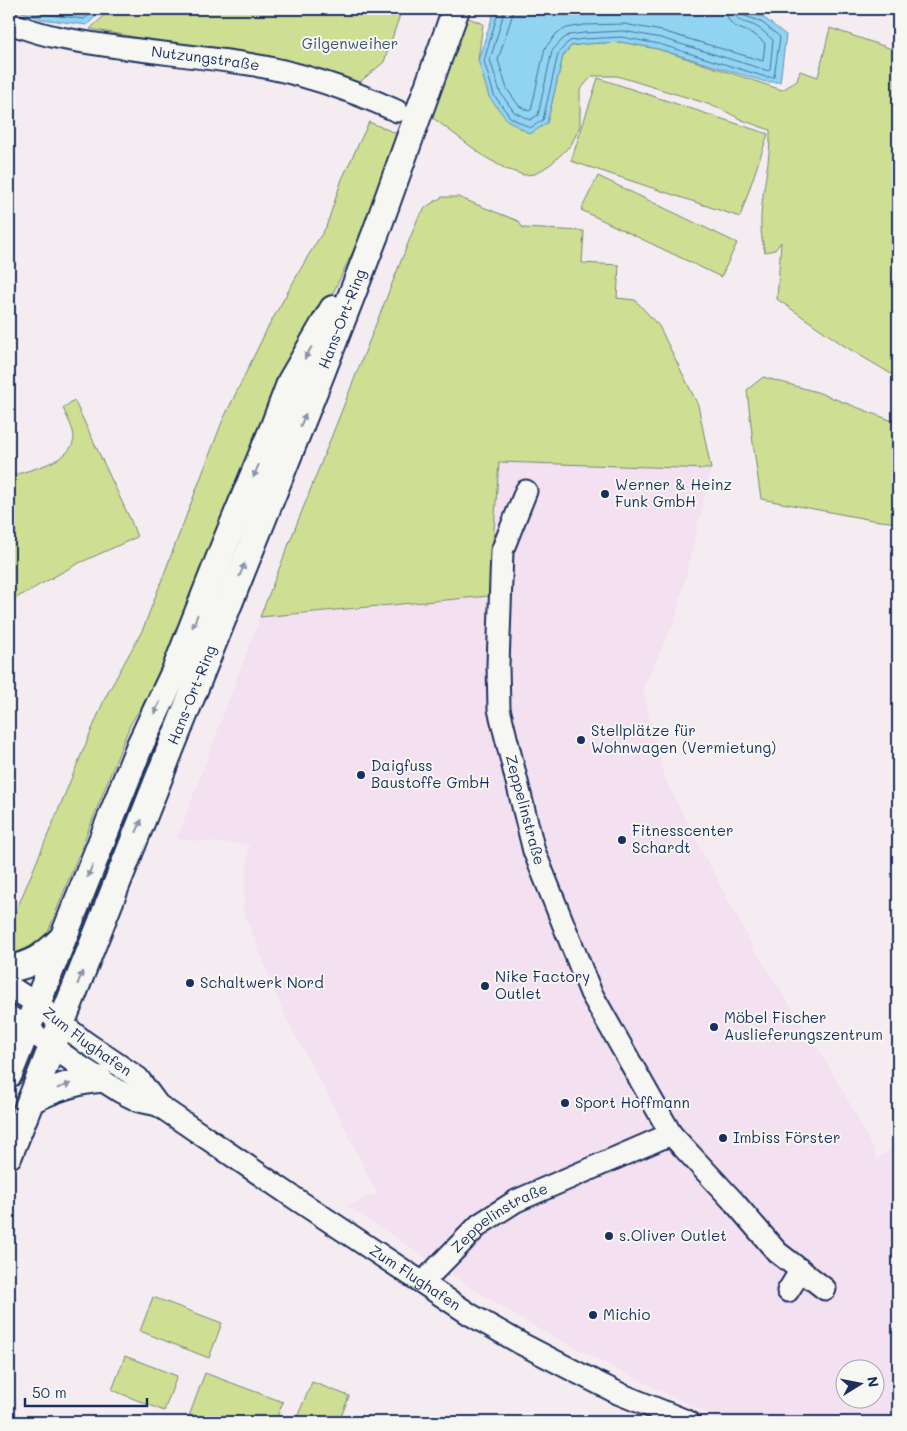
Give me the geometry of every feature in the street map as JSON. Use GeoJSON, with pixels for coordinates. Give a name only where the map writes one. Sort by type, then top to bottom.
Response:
{"type":"FeatureCollection","features":[{"type":"Feature","properties":{"kind":"main road","name":"Hans-Ort-Ring"},"geometry":{"type":"LineString","coordinates":[[12,1147],[321,374],[375,235],[456,9]]}},
{"type":"Feature","properties":{"kind":"main road","name":"Hans-Ort-Ring"},"geometry":{"type":"LineString","coordinates":[[9,1074],[18,1022],[37,1004],[140,745],[175,671],[291,381],[375,235]]}},
{"type":"Feature","properties":{"kind":"main road"},"geometry":{"type":"LineString","coordinates":[[9,969],[34,962],[63,939]]}},
{"type":"Feature","properties":{"kind":"main road"},"geometry":{"type":"LineString","coordinates":[[31,1100],[46,1092],[74,1082],[109,1085]]}},
{"type":"Feature","properties":{"kind":"street","name":"Nutzungstraße"},"geometry":{"type":"LineString","coordinates":[[9,23],[54,37],[249,64],[306,76],[366,97],[397,111]]}},
{"type":"Feature","properties":{"kind":"street","name":"Zeppelinstraße"},"geometry":{"type":"LineString","coordinates":[[526,491],[502,551],[498,665],[499,709],[534,851],[591,994],[671,1134],[735,1203],[777,1252],[825,1289]]}},
{"type":"Feature","properties":{"kind":"street","name":"Zum Flughafen"},"geometry":{"type":"LineString","coordinates":[[9,986],[37,1004],[85,1042],[138,1078],[158,1105],[471,1315],[520,1343],[620,1394],[689,1422]]}},
{"type":"Feature","properties":{"kind":"street","name":"Zum Flughafen"},"geometry":{"type":"LineString","coordinates":[[18,1022],[109,1085],[139,1101],[158,1105]]}},
{"type":"Feature","properties":{"kind":"street","name":"Zeppelinstraße"},"geometry":{"type":"LineString","coordinates":[[423,1282],[480,1224],[516,1202],[671,1134]]}},
{"type":"Feature","properties":{"kind":"street"},"geometry":{"type":"LineString","coordinates":[[788,1291],[801,1270]]}},
{"type":"Feature","properties":{"kind":"shaded area"},"geometry":{"type":"Polygon","coordinates":[[[499,462],[711,469],[676,618],[643,688],[665,780],[752,946],[822,1055],[858,1118],[877,1159],[898,1145],[898,1422],[735,1422],[715,1417],[542,1331],[497,1304],[347,1206],[377,1193],[334,1106],[286,1018],[243,910],[249,845],[177,839],[260,617],[365,609],[489,596],[499,462]]]}},
{"type":"Feature","properties":{"kind":"green space","name":"Gilgenweiher"},"geometry":{"type":"Polygon","coordinates":[[[111,9],[402,9],[384,62],[360,82],[256,59],[90,29],[111,9]]]}},
{"type":"Feature","properties":{"kind":"green space"},"geometry":{"type":"Polygon","coordinates":[[[459,14],[483,24],[478,60],[547,123],[563,56],[571,46],[621,42],[658,49],[782,90],[797,81],[800,71],[818,77],[830,28],[898,51],[898,378],[846,347],[777,299],[781,242],[775,250],[765,252],[761,228],[770,130],[702,102],[617,76],[592,76],[580,90],[580,126],[571,145],[551,164],[535,174],[524,175],[506,169],[485,157],[425,112],[459,14]]]}},
{"type":"Feature","properties":{"kind":"green space"},"geometry":{"type":"Polygon","coordinates":[[[598,78],[768,134],[740,217],[571,161],[598,78]]]}},
{"type":"Feature","properties":{"kind":"green space"},"geometry":{"type":"Polygon","coordinates":[[[369,122],[398,134],[358,241],[322,316],[166,668],[130,725],[46,937],[40,947],[9,963],[9,925],[105,698],[143,629],[222,422],[267,329],[326,227],[342,179],[369,122]]]}},
{"type":"Feature","properties":{"kind":"green space"},"geometry":{"type":"Polygon","coordinates":[[[598,176],[737,243],[721,277],[581,210],[598,176]]]}},
{"type":"Feature","properties":{"kind":"green space"},"geometry":{"type":"Polygon","coordinates":[[[442,197],[458,197],[518,221],[523,228],[584,231],[582,263],[619,265],[617,298],[635,300],[659,326],[698,405],[711,469],[499,462],[489,596],[260,617],[418,218],[426,207],[442,197]]]}},
{"type":"Feature","properties":{"kind":"green space"},"geometry":{"type":"Polygon","coordinates":[[[763,377],[817,392],[898,423],[898,523],[872,520],[761,499],[747,390],[763,377]]]}},
{"type":"Feature","properties":{"kind":"green space"},"geometry":{"type":"Polygon","coordinates":[[[74,400],[137,537],[77,564],[9,602],[9,477],[48,464],[66,453],[72,446],[74,434],[63,408],[74,400]]]}},
{"type":"Feature","properties":{"kind":"green space"},"geometry":{"type":"Polygon","coordinates":[[[153,1297],[222,1323],[209,1358],[140,1331],[153,1297]]]}},
{"type":"Feature","properties":{"kind":"green space"},"geometry":{"type":"Polygon","coordinates":[[[125,1356],[177,1376],[164,1411],[112,1390],[125,1356]]]}},
{"type":"Feature","properties":{"kind":"green space"},"geometry":{"type":"Polygon","coordinates":[[[205,1373],[283,1402],[275,1422],[196,1422],[188,1419],[205,1373]]]}},
{"type":"Feature","properties":{"kind":"green space"},"geometry":{"type":"Polygon","coordinates":[[[312,1382],[349,1396],[339,1422],[295,1422],[312,1382]]]}},
{"type":"Feature","properties":{"kind":"water"},"geometry":{"type":"Polygon","coordinates":[[[13,9],[103,9],[87,25],[42,19],[13,9]]]}},
{"type":"Feature","properties":{"kind":"water"},"geometry":{"type":"Polygon","coordinates":[[[495,9],[738,9],[763,17],[786,35],[780,82],[766,82],[658,49],[621,42],[571,46],[563,56],[547,123],[530,134],[507,120],[489,97],[478,60],[495,9]]]}},
{"type":"Feature","properties":{"kind":"place","name":"Werner & Heinz Funk GmbH"},"geometry":{"type":"Point","coordinates":[605,494]}},
{"type":"Feature","properties":{"kind":"place","name":"Stellplätze für Wohnwagen (Vermietung)"},"geometry":{"type":"Point","coordinates":[581,740]}},
{"type":"Feature","properties":{"kind":"place","name":"Daigfuss Baustoffe GmbH"},"geometry":{"type":"Point","coordinates":[361,775]}},
{"type":"Feature","properties":{"kind":"place","name":"Fitnesscenter Schardt"},"geometry":{"type":"Point","coordinates":[622,840]}},
{"type":"Feature","properties":{"kind":"place","name":"Schaltwerk Nord"},"geometry":{"type":"Point","coordinates":[190,983]}},
{"type":"Feature","properties":{"kind":"place","name":"Nike Factory Outlet"},"geometry":{"type":"Point","coordinates":[485,986]}},
{"type":"Feature","properties":{"kind":"place","name":"Möbel Fischer Auslieferungszentrum"},"geometry":{"type":"Point","coordinates":[714,1027]}},
{"type":"Feature","properties":{"kind":"place","name":"Sport Hoffmann"},"geometry":{"type":"Point","coordinates":[565,1103]}},
{"type":"Feature","properties":{"kind":"place","name":"Imbiss Förster"},"geometry":{"type":"Point","coordinates":[723,1138]}},
{"type":"Feature","properties":{"kind":"place","name":"s.Oliver Outlet"},"geometry":{"type":"Point","coordinates":[609,1236]}},
{"type":"Feature","properties":{"kind":"place","name":"Michio"},"geometry":{"type":"Point","coordinates":[593,1315]}}]}
